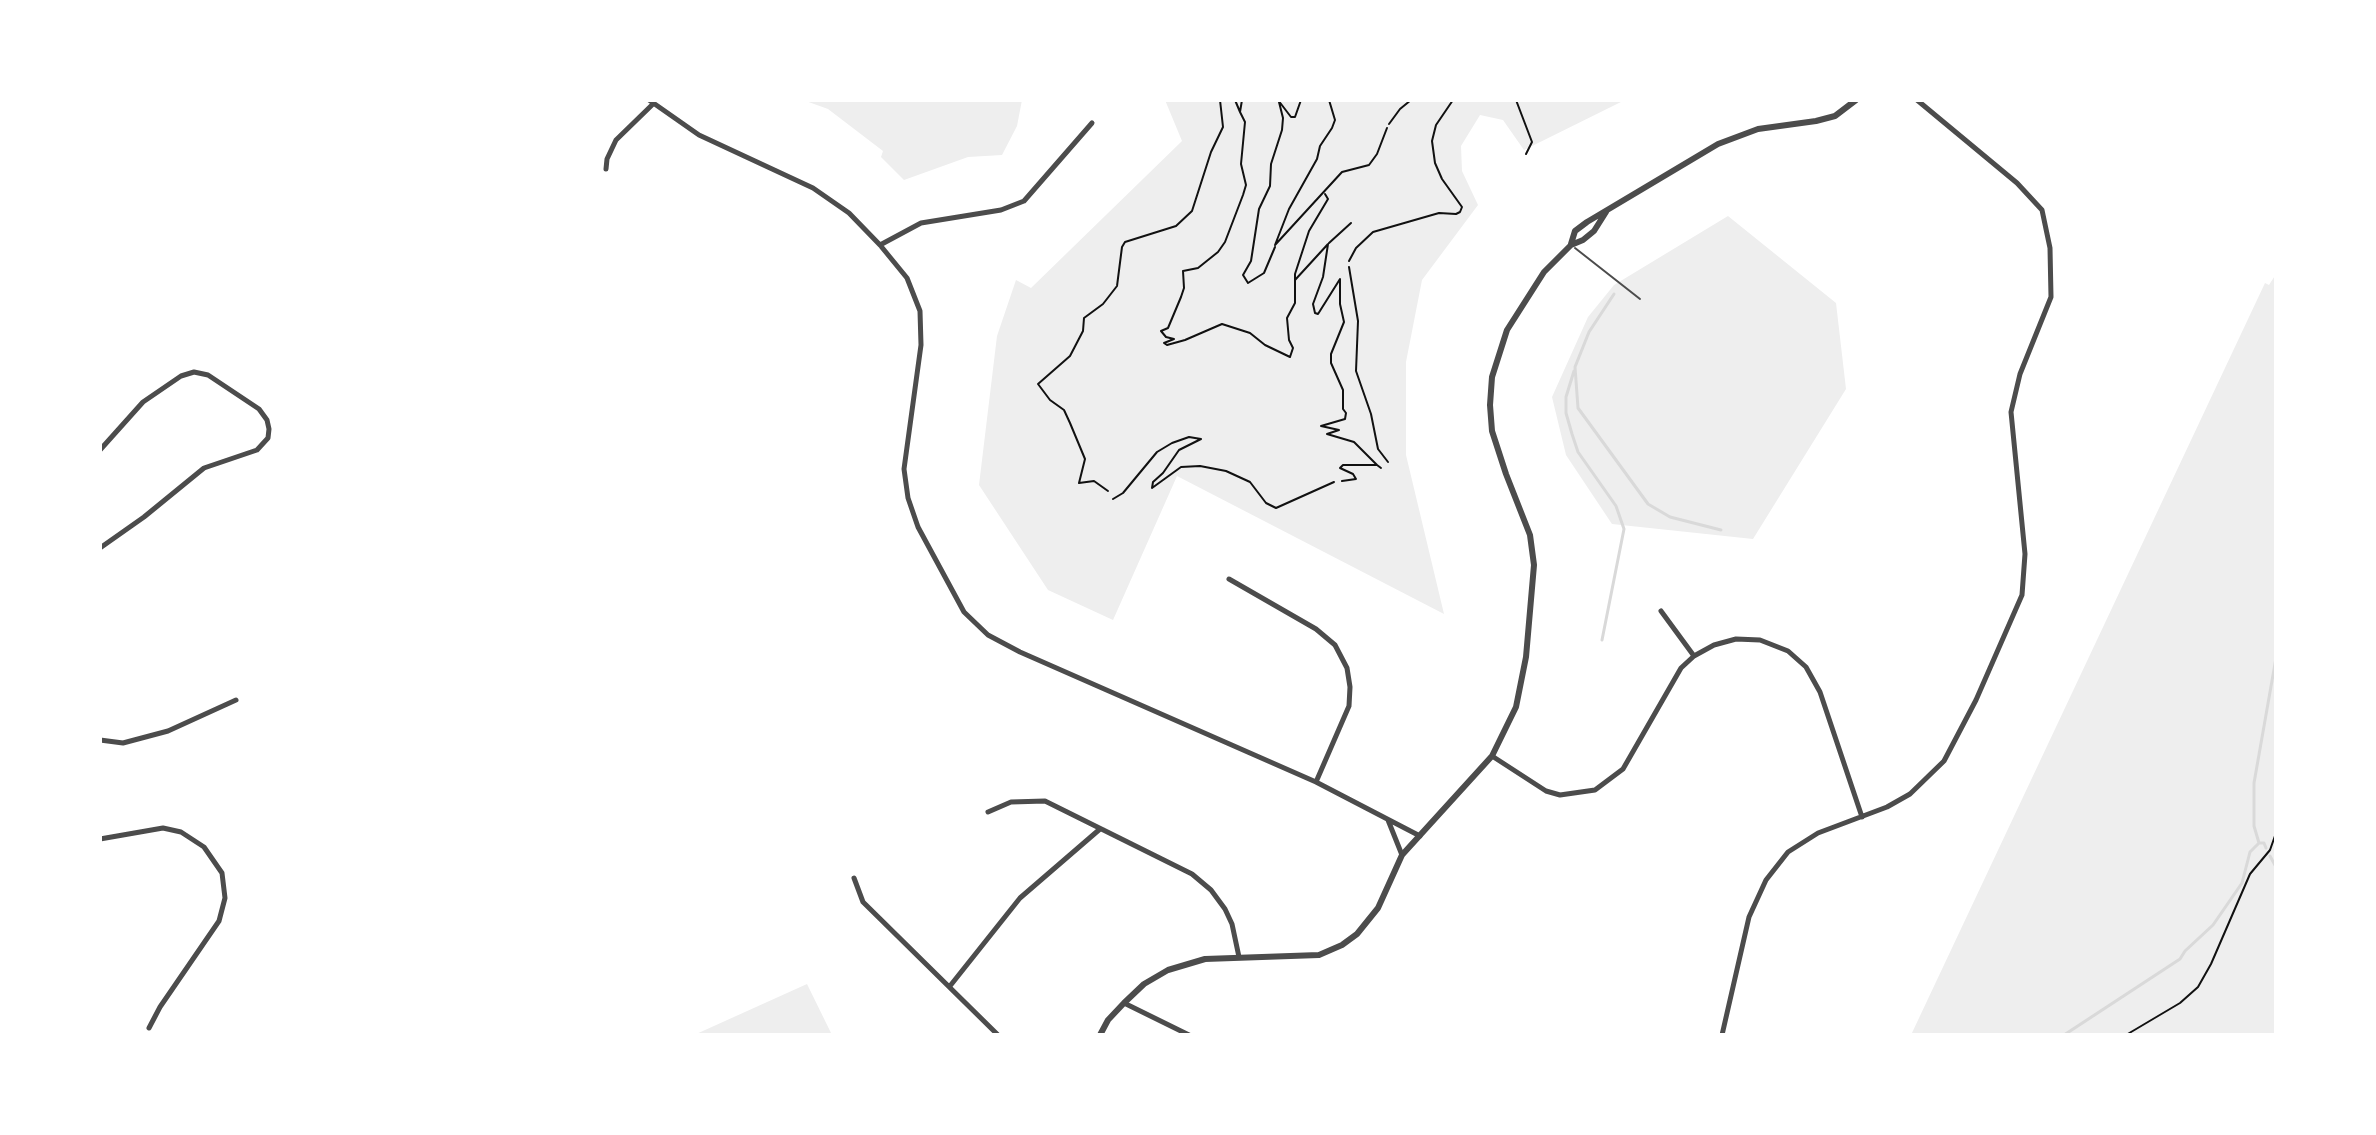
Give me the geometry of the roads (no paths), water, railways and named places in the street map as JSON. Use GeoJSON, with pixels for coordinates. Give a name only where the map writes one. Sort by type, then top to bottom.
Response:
{"type":"FeatureCollection","features":[{"type":"Feature","properties":{"kind":"street"},"geometry":{"type":"LineString","coordinates":[[1571,245],[1575,231],[1587,222],[1718,144],[1758,129],[1826,119],[1856,100]]}},
{"type":"Feature","properties":{"kind":"street"},"geometry":{"type":"LineString","coordinates":[[1722,1035],[1749,917],[1766,880],[1788,852],[1818,833],[1862,817],[1910,794],[1944,761],[1976,700],[2022,595],[2025,554],[2011,412],[2020,374],[2051,297],[2050,248],[2042,210],[2017,183],[1917,100]]}},
{"type":"Feature","properties":{"kind":"street"},"geometry":{"type":"LineString","coordinates":[[606,169],[616,140],[651,102],[699,135],[813,188],[849,213],[907,278],[920,311],[921,345],[904,469],[908,498],[918,527],[964,612],[988,635],[1020,652],[1316,782],[1421,837]]}},
{"type":"Feature","properties":{"kind":"street"},"geometry":{"type":"LineString","coordinates":[[880,245],[921,223],[1001,210],[1024,201],[1092,123]]}},
{"type":"Feature","properties":{"kind":"street"},"geometry":{"type":"LineString","coordinates":[[1100,1035],[1108,1020],[1124,1003],[1144,984],[1168,970],[1205,959],[1319,955],[1342,945],[1357,934],[1378,908],[1402,855],[1492,756],[1516,707],[1526,657],[1534,565],[1530,535],[1492,431],[1492,377],[1507,330],[1544,272],[1571,245],[1594,231],[1606,212]]}},
{"type":"Feature","properties":{"kind":"street"},"geometry":{"type":"LineString","coordinates":[[100,450],[143,402],[181,376],[194,372],[208,375],[259,409],[269,429],[268,438],[257,450],[204,468],[100,548]]}},
{"type":"Feature","properties":{"kind":"street"},"geometry":{"type":"LineString","coordinates":[[1229,579],[1316,629],[1335,645],[1347,668],[1349,706],[1316,782]]}},
{"type":"Feature","properties":{"kind":"street"},"geometry":{"type":"LineString","coordinates":[[1661,611],[1694,656]]}},
{"type":"Feature","properties":{"kind":"street"},"geometry":{"type":"LineString","coordinates":[[1492,756],[1546,791],[1578,795],[1595,790],[1623,769],[1681,668],[1694,656],[1714,645],[1736,639],[1760,640],[1788,651],[1806,667],[1820,692],[1862,817]]}},
{"type":"Feature","properties":{"kind":"street"},"geometry":{"type":"LineString","coordinates":[[100,740],[123,743],[168,731],[236,700]]}},
{"type":"Feature","properties":{"kind":"street"},"geometry":{"type":"LineString","coordinates":[[988,812],[1011,802],[1045,801],[1192,874],[1211,890],[1232,924],[1239,957]]}},
{"type":"Feature","properties":{"kind":"street"},"geometry":{"type":"LineString","coordinates":[[1388,819],[1402,855]]}},
{"type":"Feature","properties":{"kind":"street"},"geometry":{"type":"LineString","coordinates":[[100,839],[163,828],[181,832],[204,847],[222,873],[225,898],[219,921],[149,1028]]}},
{"type":"Feature","properties":{"kind":"street"},"geometry":{"type":"LineString","coordinates":[[950,986],[1020,898],[1100,829]]}},
{"type":"Feature","properties":{"kind":"street"},"geometry":{"type":"LineString","coordinates":[[854,878],[863,902],[998,1035]]}},
{"type":"Feature","properties":{"kind":"street"},"geometry":{"type":"LineString","coordinates":[[1124,1003],[1189,1035]]}},
{"type":"Feature","properties":{"kind":"lane"},"geometry":{"type":"LineString","coordinates":[[1571,245],[1640,299]]}},
{"type":"Feature","properties":{"kind":"waterway"},"geometry":{"type":"LineString","coordinates":[[1614,294],[1589,332],[1575,367],[1578,408],[1648,504],[1670,517],[1721,530]]}},
{"type":"Feature","properties":{"kind":"waterway"},"geometry":{"type":"LineString","coordinates":[[1574,371],[1566,397],[1566,413],[1572,434],[1578,452],[1616,506],[1624,529],[1602,640]]}},
{"type":"Feature","properties":{"kind":"waterway"},"geometry":{"type":"LineString","coordinates":[[2266,848],[2264,843],[2259,843],[2254,826],[2254,783],[2276,658]]}},
{"type":"Feature","properties":{"kind":"waterway"},"geometry":{"type":"LineString","coordinates":[[2064,1035],[2180,959],[2213,925],[2242,883],[2250,852],[2259,843]]}},
{"type":"Feature","properties":{"kind":"waterway"},"geometry":{"type":"LineString","coordinates":[[2270,856],[2276,867]]}}]}
